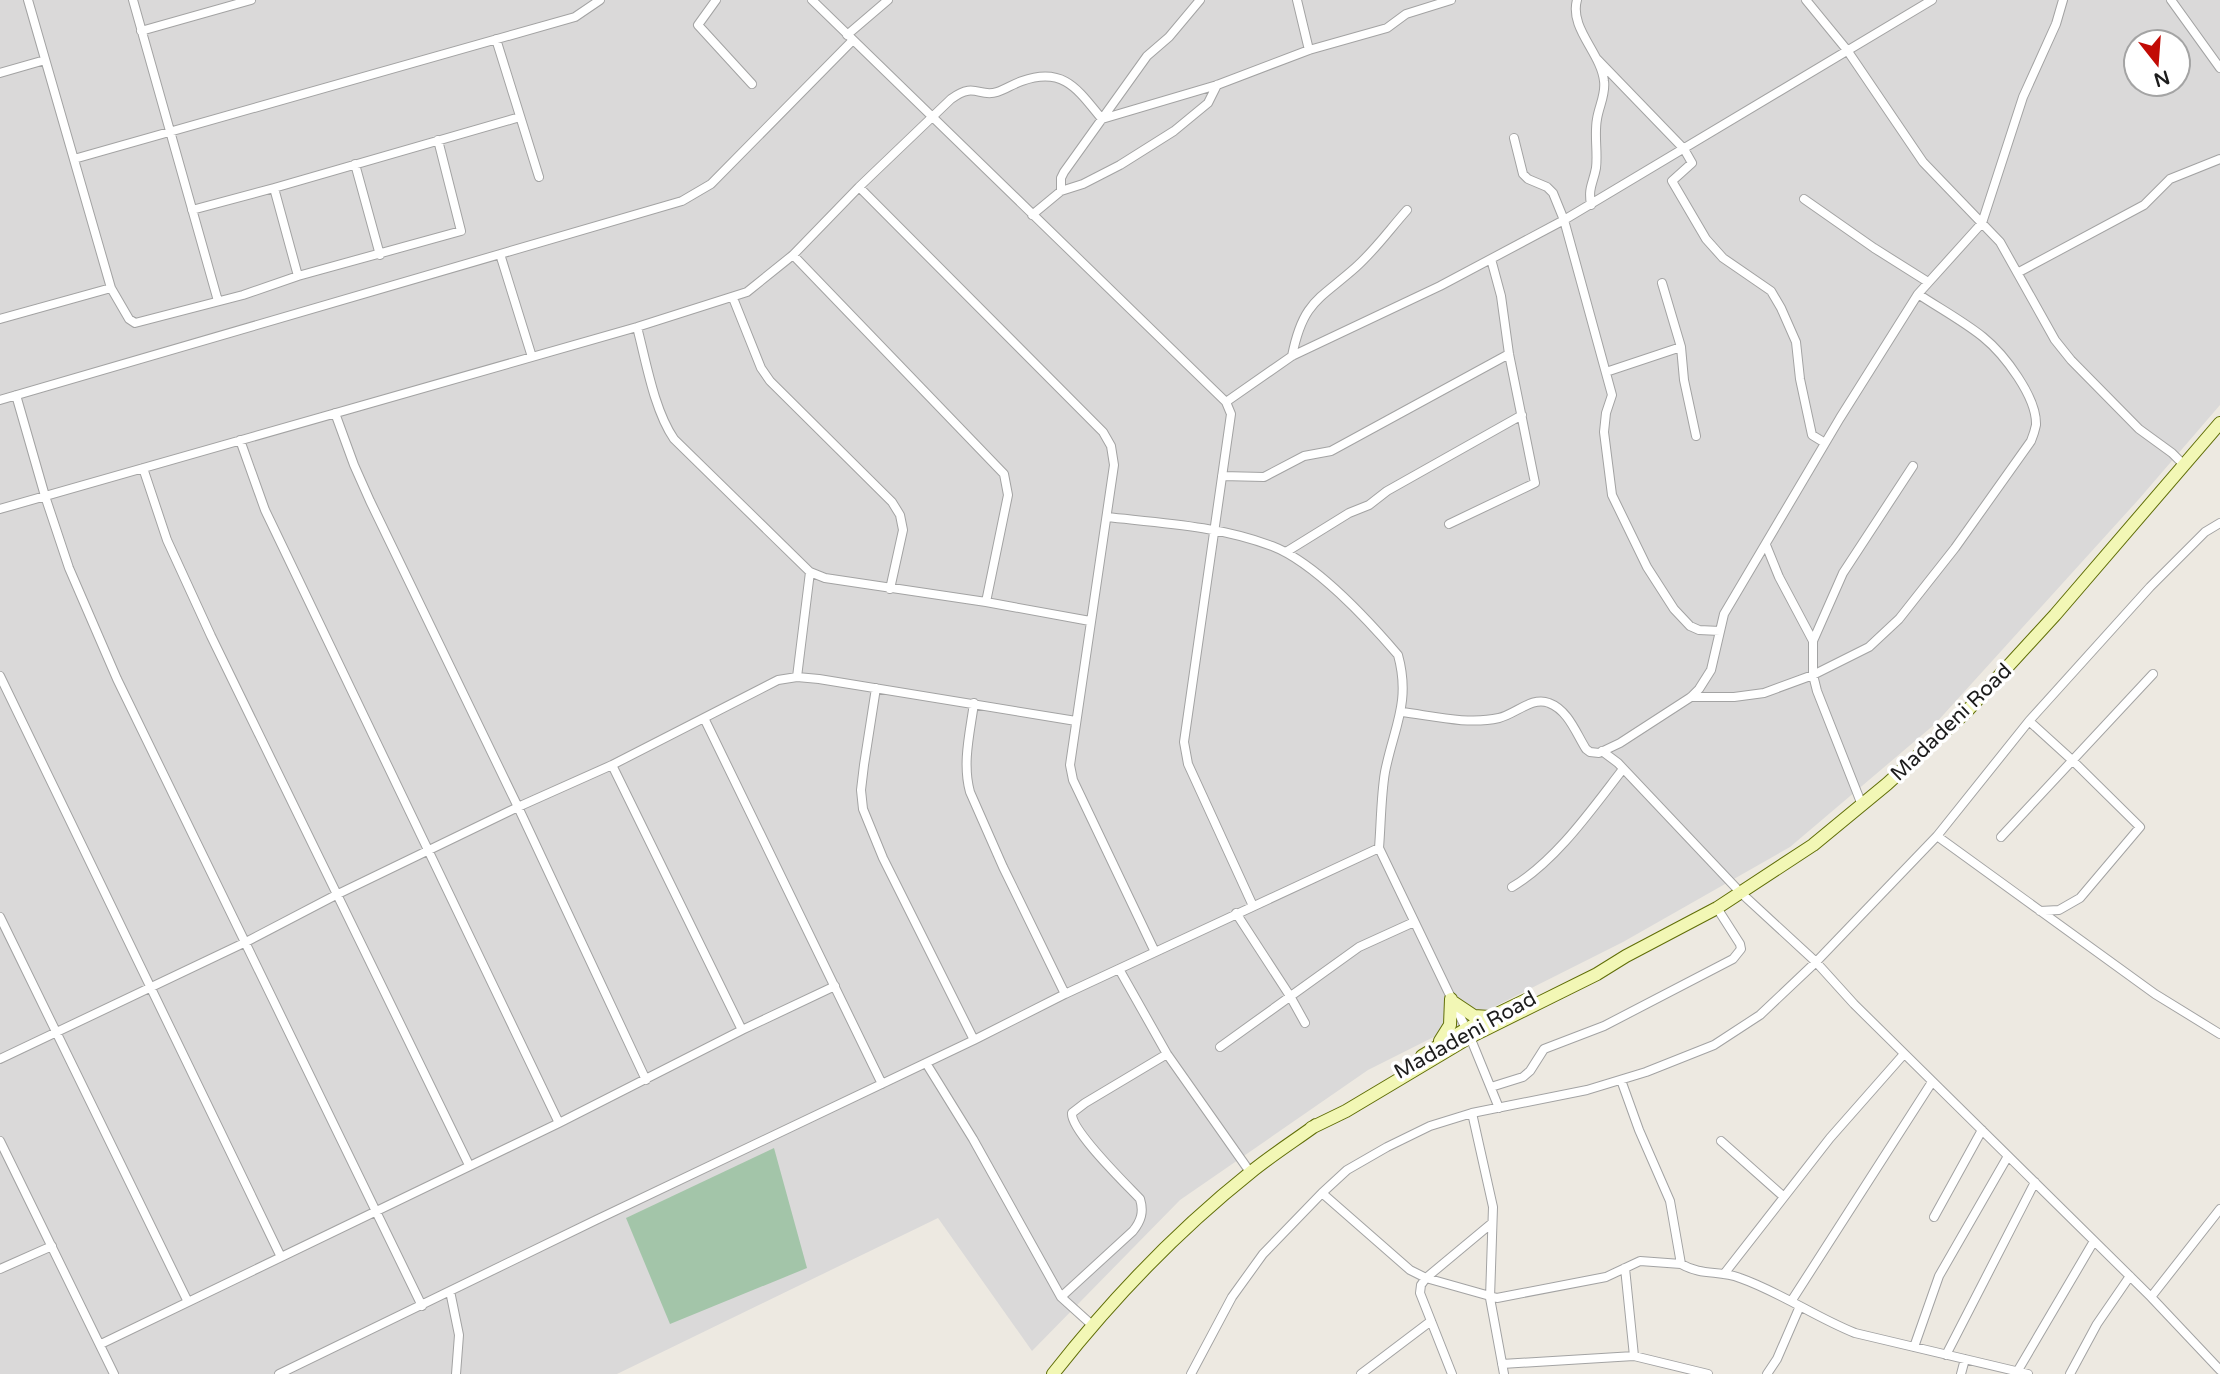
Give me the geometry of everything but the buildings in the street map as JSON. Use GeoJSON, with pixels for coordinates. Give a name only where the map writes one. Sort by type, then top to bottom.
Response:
{"type":"FeatureCollection","features":[{"type":"Feature","properties":{"kind":"street"},"geometry":{"type":"LineString","coordinates":[[28,0],[111,288],[129,319],[135,323],[243,295],[298,276],[461,231],[438,141]]}},
{"type":"Feature","properties":{"kind":"street"},"geometry":{"type":"LineString","coordinates":[[133,0],[218,301]]}},
{"type":"Feature","properties":{"kind":"street"},"geometry":{"type":"LineString","coordinates":[[141,31],[251,0]]}},
{"type":"Feature","properties":{"kind":"street"},"geometry":{"type":"LineString","coordinates":[[75,159],[575,17],[600,0]]}},
{"type":"Feature","properties":{"kind":"street"},"geometry":{"type":"LineString","coordinates":[[716,0],[698,25],[752,84]]}},
{"type":"Feature","properties":{"kind":"street"},"geometry":{"type":"LineString","coordinates":[[812,0],[1226,402],[1231,414],[1184,742],[1188,764],[1253,905]]}},
{"type":"Feature","properties":{"kind":"street"},"geometry":{"type":"LineString","coordinates":[[0,400],[662,207],[697,194],[710,184],[850,38],[877,4],[888,0]]}},
{"type":"Feature","properties":{"kind":"street"},"geometry":{"type":"LineString","coordinates":[[1060,191],[1064,172],[1147,56],[1169,37],[1199,0]]}},
{"type":"Feature","properties":{"kind":"street"},"geometry":{"type":"LineString","coordinates":[[1297,0],[1309,50]]}},
{"type":"Feature","properties":{"kind":"street"},"geometry":{"type":"LineString","coordinates":[[1102,119],[1217,85],[1309,50],[1387,28],[1406,14],[1451,0]]}},
{"type":"Feature","properties":{"kind":"street"},"geometry":{"type":"LineString","coordinates":[[1570,0],[1576,4],[1576,18],[1597,60],[1604,85],[1596,122],[1596,167],[1589,190],[1591,205]]}},
{"type":"Feature","properties":{"kind":"street"},"geometry":{"type":"LineString","coordinates":[[1806,0],[1847,50],[1923,162],[2000,242],[2055,340],[2071,360],[2139,429],[2172,453],[2184,466]]}},
{"type":"Feature","properties":{"kind":"street"},"geometry":{"type":"LineString","coordinates":[[1226,402],[1292,356],[1440,286],[1591,205],[1932,0]]}},
{"type":"Feature","properties":{"kind":"street"},"geometry":{"type":"LineString","coordinates":[[1402,712],[1460,720],[1487,719],[1508,715],[1536,701],[1546,701],[1564,712],[1590,752],[1602,751],[1620,743],[1699,689],[1711,670],[1724,614],[1825,443],[1918,294],[1982,223],[2023,97],[2056,24],[2063,0]]}},
{"type":"Feature","properties":{"kind":"street"},"geometry":{"type":"LineString","coordinates":[[2171,0],[2220,68]]}},
{"type":"Feature","properties":{"kind":"street"},"geometry":{"type":"LineString","coordinates":[[496,39],[539,177]]}},
{"type":"Feature","properties":{"kind":"street"},"geometry":{"type":"LineString","coordinates":[[0,73],[45,60]]}},
{"type":"Feature","properties":{"kind":"street"},"geometry":{"type":"LineString","coordinates":[[1597,60],[1684,149],[1692,163],[1672,181],[1706,239],[1723,258],[1771,291],[1796,342],[1800,379],[1812,435],[1825,443]]}},
{"type":"Feature","properties":{"kind":"street"},"geometry":{"type":"LineString","coordinates":[[0,509],[733,298],[754,288],[793,256],[859,187],[951,99],[967,91],[995,93],[1035,77],[1064,79],[1076,88],[1102,119]]}},
{"type":"Feature","properties":{"kind":"street"},"geometry":{"type":"LineString","coordinates":[[1032,215],[1060,191],[1083,184],[1148,148],[1194,116],[1208,103],[1217,85]]}},
{"type":"Feature","properties":{"kind":"street"},"geometry":{"type":"LineString","coordinates":[[192,210],[520,117]]}},
{"type":"Feature","properties":{"kind":"street"},"geometry":{"type":"LineString","coordinates":[[1514,138],[1523,174],[1553,193],[1564,220],[1606,372],[1612,395],[1604,432],[1612,495],[1647,567],[1674,609],[1690,626],[1699,630],[1720,631]]}},
{"type":"Feature","properties":{"kind":"street"},"geometry":{"type":"LineString","coordinates":[[2019,272],[2144,205],[2170,179],[2220,159]]}},
{"type":"Feature","properties":{"kind":"street"},"geometry":{"type":"LineString","coordinates":[[355,164],[380,255]]}},
{"type":"Feature","properties":{"kind":"street"},"geometry":{"type":"LineString","coordinates":[[859,187],[1103,432],[1111,446],[1113,456],[1107,517],[1070,765],[1073,780],[1155,952]]}},
{"type":"Feature","properties":{"kind":"street"},"geometry":{"type":"LineString","coordinates":[[274,188],[298,276]]}},
{"type":"Feature","properties":{"kind":"street"},"geometry":{"type":"LineString","coordinates":[[1804,199],[1928,282]]}},
{"type":"Feature","properties":{"kind":"street"},"geometry":{"type":"LineString","coordinates":[[1292,356],[1296,334],[1314,302],[1356,267],[1407,210]]}},
{"type":"Feature","properties":{"kind":"street"},"geometry":{"type":"LineString","coordinates":[[500,254],[532,357]]}},
{"type":"Feature","properties":{"kind":"street"},"geometry":{"type":"LineString","coordinates":[[793,256],[1004,474],[1008,495],[986,602]]}},
{"type":"Feature","properties":{"kind":"street"},"geometry":{"type":"LineString","coordinates":[[1449,524],[1535,483],[1509,354],[1501,296],[1491,259]]}},
{"type":"Feature","properties":{"kind":"street"},"geometry":{"type":"LineString","coordinates":[[1662,283],[1681,347],[1684,380],[1696,436]]}},
{"type":"Feature","properties":{"kind":"street"},"geometry":{"type":"LineString","coordinates":[[0,319],[111,288]]}},
{"type":"Feature","properties":{"kind":"street"},"geometry":{"type":"LineString","coordinates":[[1691,697],[1764,694],[1850,659],[1884,635],[1955,548],[2031,441],[2036,426],[2033,409],[2026,390],[2007,363],[1983,337],[1918,294]]}},
{"type":"Feature","properties":{"kind":"street"},"geometry":{"type":"LineString","coordinates":[[733,298],[752,348],[770,381],[892,502],[900,515],[903,530],[890,589]]}},
{"type":"Feature","properties":{"kind":"street"},"geometry":{"type":"LineString","coordinates":[[637,327],[667,429],[674,439],[810,572],[825,578],[1090,621]]}},
{"type":"Feature","properties":{"kind":"street"},"geometry":{"type":"LineString","coordinates":[[1606,372],[1681,347]]}},
{"type":"Feature","properties":{"kind":"street"},"geometry":{"type":"LineString","coordinates":[[1222,476],[1264,477],[1304,456],[1331,451],[1509,354]]}},
{"type":"Feature","properties":{"kind":"street"},"geometry":{"type":"LineString","coordinates":[[16,395],[69,568],[117,680],[422,1306]]}},
{"type":"Feature","properties":{"kind":"street"},"geometry":{"type":"LineString","coordinates":[[335,413],[370,501],[646,1080]]}},
{"type":"Feature","properties":{"kind":"street"},"geometry":{"type":"LineString","coordinates":[[1286,552],[1522,415]]}},
{"type":"Feature","properties":{"kind":"street","name":"Madadeni Road"},"geometry":{"type":"LineString","coordinates":[[1053,1374],[1110,1304],[1172,1242],[1250,1172],[1342,1106],[1430,1051],[1597,974],[1717,908],[1813,845],[1967,711],[2064,605],[2220,423]]}},
{"type":"Feature","properties":{"kind":"street"},"geometry":{"type":"LineString","coordinates":[[240,440],[265,510],[559,1123]]}},
{"type":"Feature","properties":{"kind":"street"},"geometry":{"type":"LineString","coordinates":[[1862,805],[1820,701],[1813,675],[1813,641],[1843,573],[1913,466]]}},
{"type":"Feature","properties":{"kind":"street"},"geometry":{"type":"LineString","coordinates":[[143,468],[167,540],[336,895],[469,1165]]}},
{"type":"Feature","properties":{"kind":"street"},"geometry":{"type":"LineString","coordinates":[[1107,517],[1215,530],[1286,552],[1309,566],[1398,655],[1402,670],[1402,712],[1385,773],[1379,848],[1468,1033],[1499,1108]]}},
{"type":"Feature","properties":{"kind":"street"},"geometry":{"type":"LineString","coordinates":[[1191,1374],[1232,1297],[1264,1254],[1322,1192],[1347,1170],[1430,1126],[1472,1113],[1587,1090],[1680,1059],[1714,1045],[1760,1015],[1816,962],[1937,836],[1983,775],[2029,721],[2150,587],[2205,532],[2220,523]]}},
{"type":"Feature","properties":{"kind":"street"},"geometry":{"type":"LineString","coordinates":[[1766,545],[1813,641]]}},
{"type":"Feature","properties":{"kind":"street"},"geometry":{"type":"LineString","coordinates":[[797,677],[810,572]]}},
{"type":"Feature","properties":{"kind":"street"},"geometry":{"type":"LineString","coordinates":[[2001,837],[2153,674]]}},
{"type":"Feature","properties":{"kind":"street"},"geometry":{"type":"LineString","coordinates":[[0,676],[281,1256]]}},
{"type":"Feature","properties":{"kind":"street"},"geometry":{"type":"LineString","coordinates":[[0,1059],[246,942],[518,807],[612,765],[778,680],[797,677],[1076,721]]}},
{"type":"Feature","properties":{"kind":"street"},"geometry":{"type":"LineString","coordinates":[[876,688],[862,778],[863,809],[883,858],[974,1040]]}},
{"type":"Feature","properties":{"kind":"street"},"geometry":{"type":"LineString","coordinates":[[974,703],[966,759],[966,779],[970,792],[998,857],[1065,994]]}},
{"type":"Feature","properties":{"kind":"street"},"geometry":{"type":"LineString","coordinates":[[704,718],[882,1084]]}},
{"type":"Feature","properties":{"kind":"street"},"geometry":{"type":"LineString","coordinates":[[2029,721],[2073,760],[2140,827],[2080,898],[2059,910],[2040,911]]}},
{"type":"Feature","properties":{"kind":"street"},"geometry":{"type":"LineString","coordinates":[[1602,751],[1623,769],[1740,892],[1816,962],[1854,1004],[2151,1297],[2220,1370]]}},
{"type":"Feature","properties":{"kind":"street"},"geometry":{"type":"LineString","coordinates":[[612,765],[742,1030]]}},
{"type":"Feature","properties":{"kind":"street"},"geometry":{"type":"LineString","coordinates":[[1512,887],[1528,877],[1586,817],[1623,769]]}},
{"type":"Feature","properties":{"kind":"street"},"geometry":{"type":"LineString","coordinates":[[1937,836],[2155,994],[2220,1034]]}},
{"type":"Feature","properties":{"kind":"street"},"geometry":{"type":"LineString","coordinates":[[279,1374],[1065,994],[1379,848]]}},
{"type":"Feature","properties":{"kind":"street"},"geometry":{"type":"LineString","coordinates":[[1491,1087],[1514,1081],[1527,1074],[1544,1049],[1604,1026],[1733,959],[1741,949],[1740,944],[1717,908]]}},
{"type":"Feature","properties":{"kind":"street"},"geometry":{"type":"LineString","coordinates":[[1236,913],[1305,1023]]}},
{"type":"Feature","properties":{"kind":"street"},"geometry":{"type":"LineString","coordinates":[[0,917],[188,1302]]}},
{"type":"Feature","properties":{"kind":"street"},"geometry":{"type":"LineString","coordinates":[[1220,1047],[1359,947],[1414,922]]}},
{"type":"Feature","properties":{"kind":"street","name":"Madadeni Road"},"geometry":{"type":"LineString","coordinates":[[1311,1128],[1346,1111],[1491,1017],[1592,968],[1626,956]]}},
{"type":"Feature","properties":{"kind":"street"},"geometry":{"type":"LineString","coordinates":[[1119,969],[1167,1054],[1250,1172]]}},
{"type":"Feature","properties":{"kind":"street"},"geometry":{"type":"LineString","coordinates":[[101,1344],[559,1123],[835,986]]}},
{"type":"Feature","properties":{"kind":"street"},"geometry":{"type":"LineString","coordinates":[[1452,1001],[1474,1016],[1491,1017]]}},
{"type":"Feature","properties":{"kind":"street"},"geometry":{"type":"LineString","coordinates":[[1430,1051],[1448,1030],[1452,1001]]}},
{"type":"Feature","properties":{"kind":"street"},"geometry":{"type":"LineString","coordinates":[[1061,1297],[1133,1231],[1143,1208],[1140,1199],[1088,1143],[1072,1121],[1072,1113],[1085,1102],[1167,1054]]}},
{"type":"Feature","properties":{"kind":"street"},"geometry":{"type":"LineString","coordinates":[[1724,1274],[1830,1138],[1904,1054]]}},
{"type":"Feature","properties":{"kind":"street"},"geometry":{"type":"LineString","coordinates":[[926,1063],[1061,1297],[1092,1325]]}},
{"type":"Feature","properties":{"kind":"street"},"geometry":{"type":"LineString","coordinates":[[1621,1080],[1670,1201],[1681,1264]]}},
{"type":"Feature","properties":{"kind":"street"},"geometry":{"type":"LineString","coordinates":[[1792,1300],[1933,1082]]}},
{"type":"Feature","properties":{"kind":"street"},"geometry":{"type":"LineString","coordinates":[[1472,1113],[1493,1207],[1490,1298],[1503,1369],[1634,1356],[1708,1374]]}},
{"type":"Feature","properties":{"kind":"street"},"geometry":{"type":"LineString","coordinates":[[1934,1216],[1982,1130]]}},
{"type":"Feature","properties":{"kind":"street"},"geometry":{"type":"LineString","coordinates":[[0,1141],[114,1374]]}},
{"type":"Feature","properties":{"kind":"street"},"geometry":{"type":"LineString","coordinates":[[1721,1141],[1784,1197]]}},
{"type":"Feature","properties":{"kind":"street"},"geometry":{"type":"LineString","coordinates":[[1914,1347],[1939,1276],[2008,1156]]}},
{"type":"Feature","properties":{"kind":"street"},"geometry":{"type":"LineString","coordinates":[[1947,1355],[2035,1182]]}},
{"type":"Feature","properties":{"kind":"street"},"geometry":{"type":"LineString","coordinates":[[1322,1192],[1410,1270],[1426,1278],[1450,1283],[1490,1298],[1606,1277],[1632,1263],[1645,1261],[1681,1264],[1702,1273],[1740,1278],[1792,1300],[1831,1323],[1855,1333],[2028,1374]]}},
{"type":"Feature","properties":{"kind":"street"},"geometry":{"type":"LineString","coordinates":[[2151,1297],[2220,1209]]}},
{"type":"Feature","properties":{"kind":"street"},"geometry":{"type":"LineString","coordinates":[[1452,1374],[1420,1293],[1421,1285],[1492,1223]]}},
{"type":"Feature","properties":{"kind":"street"},"geometry":{"type":"LineString","coordinates":[[2017,1372],[2094,1241]]}},
{"type":"Feature","properties":{"kind":"street"},"geometry":{"type":"LineString","coordinates":[[0,1269],[52,1245]]}},
{"type":"Feature","properties":{"kind":"street"},"geometry":{"type":"LineString","coordinates":[[1625,1268],[1634,1356]]}},
{"type":"Feature","properties":{"kind":"street"},"geometry":{"type":"LineString","coordinates":[[2070,1374],[2097,1324],[2130,1276]]}},
{"type":"Feature","properties":{"kind":"street"},"geometry":{"type":"LineString","coordinates":[[450,1291],[459,1335],[456,1374]]}},
{"type":"Feature","properties":{"kind":"street"},"geometry":{"type":"LineString","coordinates":[[1767,1374],[1777,1359],[1800,1306]]}},
{"type":"Feature","properties":{"kind":"street"},"geometry":{"type":"LineString","coordinates":[[1361,1374],[1430,1321]]}},
{"type":"Feature","properties":{"kind":"street"},"geometry":{"type":"LineString","coordinates":[[1961,1374],[1965,1359]]}},
{"type":"Feature","properties":{"kind":"shaded area"},"geometry":{"type":"Polygon","coordinates":[[[0,0],[2220,0],[2220,405],[2139,499],[1935,724],[1790,847],[1623,942],[1368,1070],[1180,1200],[1032,1351],[938,1218],[617,1374],[0,1374],[0,0]]]}},
{"type":"Feature","properties":{"kind":"green space"},"geometry":{"type":"Polygon","coordinates":[[[774,1148],[807,1268],[670,1324],[626,1218],[774,1148]]]}}]}
